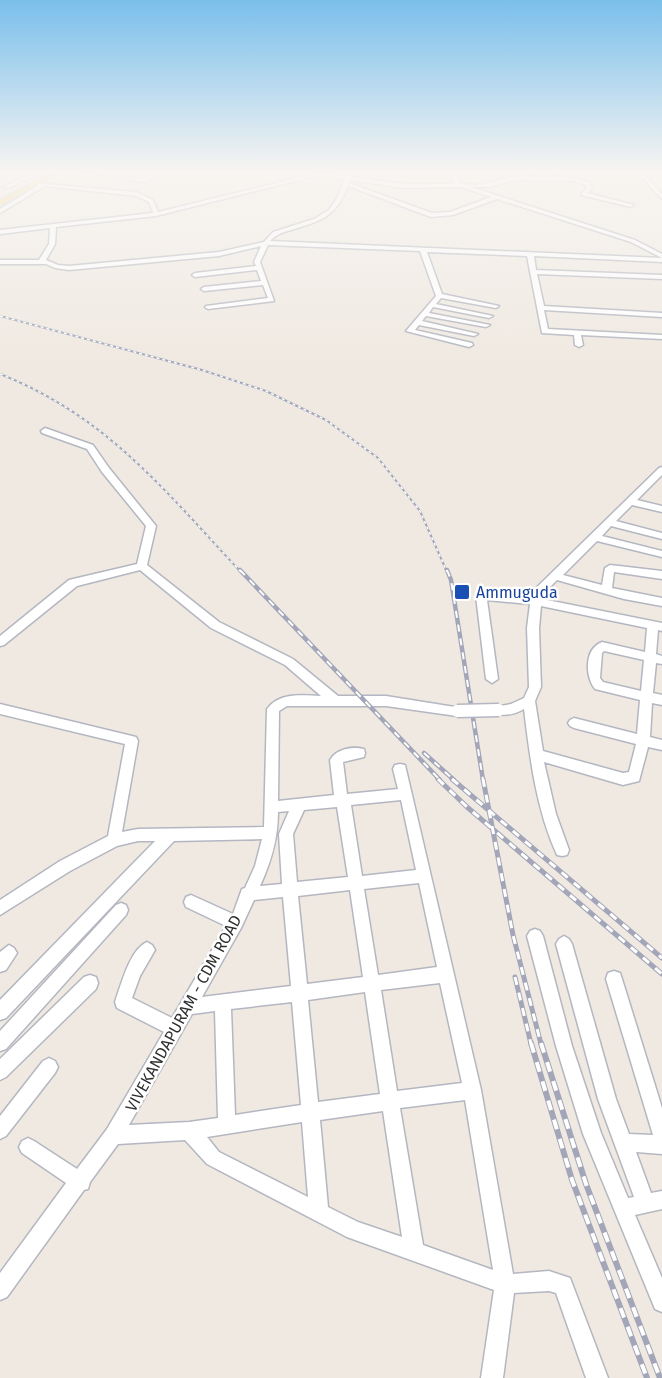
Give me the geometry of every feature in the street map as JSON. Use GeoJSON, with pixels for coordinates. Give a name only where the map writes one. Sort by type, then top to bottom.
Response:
{"type":"FeatureCollection","features":[{"type":"Feature","properties":{"kind":"street"},"geometry":{"type":"LineString","coordinates":[[42,261],[52,244],[52,236]]}},
{"type":"Feature","properties":{"kind":"street"},"geometry":{"type":"LineString","coordinates":[[208,307],[270,301],[272,298],[257,260],[272,236]]}},
{"type":"Feature","properties":{"kind":"street"},"geometry":{"type":"LineString","coordinates":[[618,236],[633,241],[661,257]]}},
{"type":"Feature","properties":{"kind":"street"},"geometry":{"type":"LineString","coordinates":[[0,262],[42,261],[57,267],[69,268],[219,254],[268,243],[650,259],[661,257]]}},
{"type":"Feature","properties":{"kind":"street"},"geometry":{"type":"LineString","coordinates":[[423,250],[439,296]]}},
{"type":"Feature","properties":{"kind":"street"},"geometry":{"type":"LineString","coordinates":[[530,254],[545,331],[626,338],[662,337]]}},
{"type":"Feature","properties":{"kind":"street"},"geometry":{"type":"LineString","coordinates":[[195,274],[259,268]]}},
{"type":"Feature","properties":{"kind":"street"},"geometry":{"type":"LineString","coordinates":[[534,272],[607,275],[650,273],[662,277]]}},
{"type":"Feature","properties":{"kind":"street"},"geometry":{"type":"LineString","coordinates":[[650,273],[656,288]]}},
{"type":"Feature","properties":{"kind":"street"},"geometry":{"type":"LineString","coordinates":[[204,289],[266,283]]}},
{"type":"Feature","properties":{"kind":"street"},"geometry":{"type":"LineString","coordinates":[[439,296],[411,332],[469,345]]}},
{"type":"Feature","properties":{"kind":"street"},"geometry":{"type":"LineString","coordinates":[[439,296],[496,306]]}},
{"type":"Feature","properties":{"kind":"street"},"geometry":{"type":"LineString","coordinates":[[432,305],[489,316]]}},
{"type":"Feature","properties":{"kind":"street"},"geometry":{"type":"LineString","coordinates":[[540,308],[662,315]]}},
{"type":"Feature","properties":{"kind":"street"},"geometry":{"type":"LineString","coordinates":[[424,314],[486,325]]}},
{"type":"Feature","properties":{"kind":"street"},"geometry":{"type":"LineString","coordinates":[[417,322],[474,334]]}},
{"type":"Feature","properties":{"kind":"street"},"geometry":{"type":"LineString","coordinates":[[577,333],[579,345]]}},
{"type":"Feature","properties":{"kind":"street"},"geometry":{"type":"LineString","coordinates":[[45,431],[90,447],[105,470],[151,525],[142,566]]}},
{"type":"Feature","properties":{"kind":"street"},"geometry":{"type":"LineString","coordinates":[[562,850],[552,827],[537,755],[529,701],[535,687],[536,672],[532,628],[534,601],[542,587],[657,481],[662,470]]}},
{"type":"Feature","properties":{"kind":"street"},"geometry":{"type":"LineString","coordinates":[[632,502],[662,509]]}},
{"type":"Feature","properties":{"kind":"street"},"geometry":{"type":"LineString","coordinates":[[610,523],[662,536]]}},
{"type":"Feature","properties":{"kind":"street"},"geometry":{"type":"LineString","coordinates":[[595,537],[662,554]]}},
{"type":"Feature","properties":{"kind":"street"},"geometry":{"type":"LineString","coordinates":[[0,642],[73,583],[142,566]]}},
{"type":"Feature","properties":{"kind":"street"},"geometry":{"type":"LineString","coordinates":[[142,566],[215,626],[289,662],[335,700]]}},
{"type":"Feature","properties":{"kind":"street"},"geometry":{"type":"LineString","coordinates":[[606,590],[610,568],[662,575]]}},
{"type":"Feature","properties":{"kind":"street"},"geometry":{"type":"LineString","coordinates":[[555,576],[662,602]]}},
{"type":"Feature","properties":{"kind":"street"},"geometry":{"type":"LineString","coordinates":[[492,679],[482,596],[534,601],[658,626],[656,659],[646,696],[643,740],[634,777],[632,779],[613,777],[537,755]]}},
{"type":"Feature","properties":{"kind":"street"},"geometry":{"type":"LineString","coordinates":[[656,659],[609,647],[598,648],[594,679],[599,686],[662,700]]}},
{"type":"Feature","properties":{"kind":"street","name":"VIVEKANDAPURAM - CDM ROAD"},"geometry":{"type":"LineString","coordinates":[[0,1290],[81,1182],[113,1135],[236,922],[247,894],[262,866],[271,833],[273,710],[284,702],[293,700],[400,702],[457,711],[513,709],[529,701]]}},
{"type":"Feature","properties":{"kind":"street"},"geometry":{"type":"LineString","coordinates":[[0,709],[132,741],[114,840]]}},
{"type":"Feature","properties":{"kind":"street"},"geometry":{"type":"LineString","coordinates":[[574,723],[662,745]]}},
{"type":"Feature","properties":{"kind":"street"},"geometry":{"type":"LineString","coordinates":[[358,753],[343,755],[336,760],[414,1252]]}},
{"type":"Feature","properties":{"kind":"street"},"geometry":{"type":"LineString","coordinates":[[400,769],[472,1090],[505,1284],[492,1378]]}},
{"type":"Feature","properties":{"kind":"street"},"geometry":{"type":"LineString","coordinates":[[273,807],[406,794]]}},
{"type":"Feature","properties":{"kind":"street"},"geometry":{"type":"LineString","coordinates":[[299,805],[286,834],[298,992],[320,1212]]}},
{"type":"Feature","properties":{"kind":"street"},"geometry":{"type":"LineString","coordinates":[[0,908],[65,866],[114,840],[138,836],[271,833]]}},
{"type":"Feature","properties":{"kind":"street"},"geometry":{"type":"LineString","coordinates":[[0,1012],[170,835]]}},
{"type":"Feature","properties":{"kind":"street"},"geometry":{"type":"LineString","coordinates":[[247,894],[424,876]]}},
{"type":"Feature","properties":{"kind":"street"},"geometry":{"type":"LineString","coordinates":[[191,902],[236,922]]}},
{"type":"Feature","properties":{"kind":"street"},"geometry":{"type":"LineString","coordinates":[[0,1043],[121,910]]}},
{"type":"Feature","properties":{"kind":"street"},"geometry":{"type":"LineString","coordinates":[[76,931],[90,942]]}},
{"type":"Feature","properties":{"kind":"street"},"geometry":{"type":"LineString","coordinates":[[535,936],[564,1046],[592,1134],[662,1302]]}},
{"type":"Feature","properties":{"kind":"street"},"geometry":{"type":"LineString","coordinates":[[564,944],[607,1099],[646,1204]]}},
{"type":"Feature","properties":{"kind":"street"},"geometry":{"type":"LineString","coordinates":[[147,950],[133,972],[123,1002],[175,1029]]}},
{"type":"Feature","properties":{"kind":"street"},"geometry":{"type":"LineString","coordinates":[[188,1007],[446,974]]}},
{"type":"Feature","properties":{"kind":"street"},"geometry":{"type":"LineString","coordinates":[[614,979],[662,1137]]}},
{"type":"Feature","properties":{"kind":"street"},"geometry":{"type":"LineString","coordinates":[[0,1071],[90,983]]}},
{"type":"Feature","properties":{"kind":"street"},"geometry":{"type":"LineString","coordinates":[[223,1001],[227,1125]]}},
{"type":"Feature","properties":{"kind":"street"},"geometry":{"type":"LineString","coordinates":[[0,1130],[49,1067]]}},
{"type":"Feature","properties":{"kind":"street"},"geometry":{"type":"LineString","coordinates":[[113,1135],[189,1131],[472,1090]]}},
{"type":"Feature","properties":{"kind":"street"},"geometry":{"type":"LineString","coordinates":[[189,1131],[213,1158],[354,1230],[505,1284],[549,1281],[563,1285],[597,1378]]}},
{"type":"Feature","properties":{"kind":"street"},"geometry":{"type":"LineString","coordinates":[[622,1142],[662,1145]]}},
{"type":"Feature","properties":{"kind":"street"},"geometry":{"type":"LineString","coordinates":[[28,1146],[81,1182]]}},
{"type":"Feature","properties":{"kind":"railway"},"geometry":{"type":"LineString","coordinates":[[0,316],[202,370],[266,391],[326,420],[378,458],[420,511],[447,572]]}},
{"type":"Feature","properties":{"kind":"railway"},"geometry":{"type":"LineString","coordinates":[[0,374],[38,391],[72,411],[103,434],[160,485],[241,572]]}},
{"type":"Feature","properties":{"kind":"railway"},"geometry":{"type":"LineString","coordinates":[[240,570],[440,780]]}},
{"type":"Feature","properties":{"kind":"railway"},"geometry":{"type":"LineString","coordinates":[[447,570],[451,580],[483,780]]}},
{"type":"Feature","properties":{"kind":"railway"},"geometry":{"type":"LineString","coordinates":[[424,753],[454,780]]}},
{"type":"Feature","properties":{"kind":"railway"},"geometry":{"type":"LineString","coordinates":[[438,779],[493,829]]}},
{"type":"Feature","properties":{"kind":"railway"},"geometry":{"type":"LineString","coordinates":[[452,779],[489,811]]}},
{"type":"Feature","properties":{"kind":"railway"},"geometry":{"type":"LineString","coordinates":[[483,779],[489,811]]}},
{"type":"Feature","properties":{"kind":"railway"},"geometry":{"type":"LineString","coordinates":[[489,811],[662,958]]}},
{"type":"Feature","properties":{"kind":"railway"},"geometry":{"type":"LineString","coordinates":[[489,811],[493,829]]}},
{"type":"Feature","properties":{"kind":"railway"},"geometry":{"type":"LineString","coordinates":[[493,829],[662,974]]}},
{"type":"Feature","properties":{"kind":"railway"},"geometry":{"type":"LineString","coordinates":[[493,829],[513,935],[541,1044]]}},
{"type":"Feature","properties":{"kind":"railway"},"geometry":{"type":"LineString","coordinates":[[515,977],[531,1044]]}},
{"type":"Feature","properties":{"kind":"railway"},"geometry":{"type":"LineString","coordinates":[[531,1043],[572,1180],[647,1378]]}},
{"type":"Feature","properties":{"kind":"railway"},"geometry":{"type":"LineString","coordinates":[[541,1043],[586,1184],[660,1378]]}},
{"type":"Feature","properties":{"kind":"place","name":"Ammuguda"},"geometry":{"type":"Point","coordinates":[462,592]}}]}
